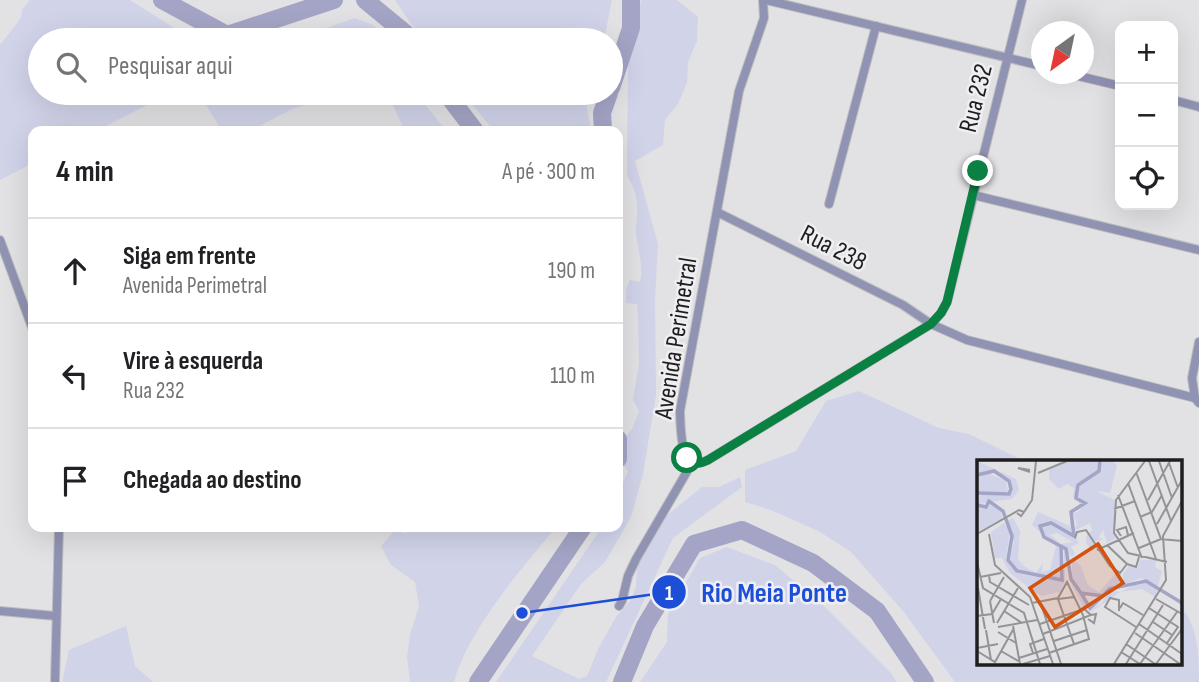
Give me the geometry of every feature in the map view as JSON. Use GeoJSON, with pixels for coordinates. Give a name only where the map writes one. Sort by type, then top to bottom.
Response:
{"type":"FeatureCollection","features":[{"type":"Feature","properties":{"kind":"street"},"geometry":{"type":"LineString","coordinates":[[765,0],[1031,63]]}},
{"type":"Feature","properties":{"kind":"street","name":"Avenida Perimetral"},"geometry":{"type":"LineString","coordinates":[[692,463],[687,458],[681,438],[680,411],[739,91],[764,18],[765,0]]}},
{"type":"Feature","properties":{"kind":"street","name":"Rua 232"},"geometry":{"type":"LineString","coordinates":[[931,324],[947,302],[1022,0]]}},
{"type":"Feature","properties":{"kind":"street"},"geometry":{"type":"LineString","coordinates":[[830,204],[876,26]]}},
{"type":"Feature","properties":{"kind":"street"},"geometry":{"type":"LineString","coordinates":[[1094,80],[1115,85]]}},
{"type":"Feature","properties":{"kind":"street"},"geometry":{"type":"LineString","coordinates":[[1178,101],[1199,107]]}},
{"type":"Feature","properties":{"kind":"street"},"geometry":{"type":"LineString","coordinates":[[973,195],[1199,250]]}},
{"type":"Feature","properties":{"kind":"street","name":"Rua 238"},"geometry":{"type":"LineString","coordinates":[[717,212],[903,305],[931,324]]}},
{"type":"Feature","properties":{"kind":"street"},"geometry":{"type":"LineString","coordinates":[[0,240],[28,316]]}},
{"type":"Feature","properties":{"kind":"street"},"geometry":{"type":"LineString","coordinates":[[619,606],[636,559],[692,463],[700,464],[708,460],[931,324],[967,340],[1197,400],[1192,378],[1199,342]]}},
{"type":"Feature","properties":{"kind":"street"},"geometry":{"type":"LineString","coordinates":[[55,682],[59,532]]}},
{"type":"Feature","properties":{"kind":"street"},"geometry":{"type":"LineString","coordinates":[[0,611],[56,616]]}},
{"type":"Feature","properties":{"kind":"shaded area"},"geometry":{"type":"Polygon","coordinates":[[[30,0],[130,0],[174,28],[28,28],[28,105],[147,105],[106,126],[28,126],[28,166],[0,180],[0,45],[21,18],[22,10],[30,0]]]}},
{"type":"Feature","properties":{"kind":"shaded area"},"geometry":{"type":"Polygon","coordinates":[[[395,0],[612,0],[606,28],[414,28],[395,0]]]}},
{"type":"Feature","properties":{"kind":"shaded area"},"geometry":{"type":"Polygon","coordinates":[[[641,0],[677,0],[698,17],[697,41],[688,62],[687,83],[678,104],[665,120],[663,145],[635,161],[658,244],[655,300],[656,395],[643,474],[631,517],[623,531],[623,482],[628,471],[623,465],[623,440],[632,429],[639,411],[633,400],[639,361],[637,304],[626,303],[626,289],[630,280],[640,282],[641,276],[636,231],[637,202],[627,176],[628,66],[641,0]]]}},
{"type":"Feature","properties":{"kind":"shaded area"},"geometry":{"type":"Polygon","coordinates":[[[355,18],[376,28],[326,28],[355,18]]]}},
{"type":"Feature","properties":{"kind":"shaded area"},"geometry":{"type":"Polygon","coordinates":[[[206,105],[305,105],[260,126],[219,126],[206,105]]]}},
{"type":"Feature","properties":{"kind":"shaded area"},"geometry":{"type":"Polygon","coordinates":[[[393,105],[425,105],[442,126],[403,126],[393,105]]]}},
{"type":"Feature","properties":{"kind":"shaded area"},"geometry":{"type":"Polygon","coordinates":[[[473,105],[588,105],[590,126],[490,126],[473,105]]]}},
{"type":"Feature","properties":{"kind":"shaded area"},"geometry":{"type":"Polygon","coordinates":[[[859,391],[939,428],[969,434],[1022,460],[977,460],[977,664],[1182,664],[1182,609],[1194,632],[1199,682],[955,682],[903,611],[851,552],[820,532],[771,510],[745,502],[745,470],[796,451],[826,401],[859,391]]]}},
{"type":"Feature","properties":{"kind":"shaded area"},"geometry":{"type":"Polygon","coordinates":[[[740,477],[742,487],[673,538],[606,682],[496,682],[599,532],[622,532],[605,562],[581,584],[532,656],[579,679],[587,676],[616,617],[630,601],[636,587],[637,567],[660,521],[702,487],[719,487],[740,477]]]}},
{"type":"Feature","properties":{"kind":"shaded area"},"geometry":{"type":"Polygon","coordinates":[[[393,532],[552,532],[484,621],[471,641],[454,682],[410,682],[407,657],[410,635],[419,606],[415,582],[391,565],[381,546],[393,532]]]}},
{"type":"Feature","properties":{"kind":"shaded area"},"geometry":{"type":"Polygon","coordinates":[[[727,547],[775,565],[823,605],[897,682],[640,682],[667,642],[668,614],[700,558],[727,547]]]}},
{"type":"Feature","properties":{"kind":"shaded area"},"geometry":{"type":"Polygon","coordinates":[[[126,626],[135,666],[153,682],[62,682],[69,650],[126,626]]]}},
{"type":"Feature","properties":{"kind":"waterway"},"geometry":{"type":"LineString","coordinates":[[162,0],[214,28]]}},
{"type":"Feature","properties":{"kind":"waterway"},"geometry":{"type":"LineString","coordinates":[[248,28],[334,0]]}},
{"type":"Feature","properties":{"kind":"waterway"},"geometry":{"type":"LineString","coordinates":[[365,0],[399,28]]}},
{"type":"Feature","properties":{"kind":"waterway"},"geometry":{"type":"LineString","coordinates":[[623,52],[631,28],[631,0]]}},
{"type":"Feature","properties":{"kind":"waterway"},"geometry":{"type":"LineString","coordinates":[[455,105],[471,126]]}},
{"type":"Feature","properties":{"kind":"waterway"},"geometry":{"type":"LineString","coordinates":[[603,126],[605,105]]}},
{"type":"Feature","properties":{"kind":"waterway"},"geometry":{"type":"LineString","coordinates":[[622,682],[645,626],[694,544],[742,530],[813,563],[877,611],[925,682]]}},
{"type":"Feature","properties":{"kind":"waterway"},"geometry":{"type":"LineString","coordinates":[[478,682],[580,532]]}},
{"type":"Feature","properties":{"kind":"place","name":"Rio Meia Ponte"},"geometry":{"type":"Point","coordinates":[522,613]}},
{"type":"Feature","properties":{"kind":"route"},"geometry":{"type":"LineString","coordinates":[[687,458],[692,463],[700,464],[708,460],[931,324],[947,302],[978,171]]}}]}
